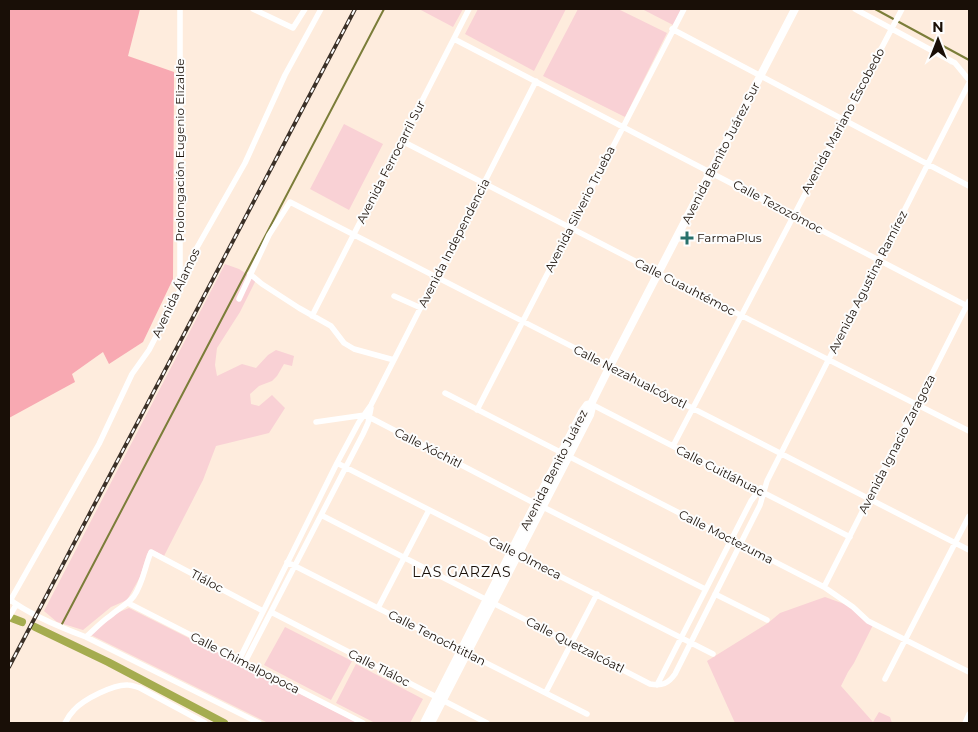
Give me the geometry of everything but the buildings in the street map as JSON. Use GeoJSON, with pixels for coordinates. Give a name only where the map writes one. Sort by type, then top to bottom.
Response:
{"type":"FeatureCollection","features":[{"type":"Feature","properties":{"kind":"street","name":"Prolongación Eugenio Elizalde"},"geometry":{"type":"LineString","coordinates":[[180,9],[180,290]]}},
{"type":"Feature","properties":{"kind":"street"},"geometry":{"type":"LineString","coordinates":[[253,9],[293,28],[304,9]]}},
{"type":"Feature","properties":{"kind":"street","name":"Avenida Álamos"},"geometry":{"type":"LineString","coordinates":[[9,617],[12,602],[99,444],[132,374],[149,350],[180,290],[195,251],[245,163],[285,74],[321,9]]}},
{"type":"Feature","properties":{"kind":"street","name":"Avenida Ferrocarril Sur"},"geometry":{"type":"LineString","coordinates":[[312,316],[469,9]]}},
{"type":"Feature","properties":{"kind":"street","name":"Avenida Silverio Trueba"},"geometry":{"type":"LineString","coordinates":[[477,410],[684,9]]}},
{"type":"Feature","properties":{"kind":"street","name":"Avenida Benito Juárez Sur"},"geometry":{"type":"LineString","coordinates":[[591,404],[795,9]]}},
{"type":"Feature","properties":{"kind":"street"},"geometry":{"type":"LineString","coordinates":[[855,9],[954,63],[969,82]]}},
{"type":"Feature","properties":{"kind":"street","name":"Avenida Mariano Escobedo"},"geometry":{"type":"LineString","coordinates":[[673,446],[902,9]]}},
{"type":"Feature","properties":{"kind":"street"},"geometry":{"type":"LineString","coordinates":[[672,29],[969,186]]}},
{"type":"Feature","properties":{"kind":"street","name":"Calle Tezozómoc"},"geometry":{"type":"LineString","coordinates":[[454,38],[968,304]]}},
{"type":"Feature","properties":{"kind":"street","name":"Avenida Independencia"},"geometry":{"type":"LineString","coordinates":[[242,661],[271,612],[363,434],[371,406],[536,81]]}},
{"type":"Feature","properties":{"kind":"street","name":"Avenida Agustina Ramírez"},"geometry":{"type":"LineString","coordinates":[[657,685],[751,501],[761,492],[781,454],[969,82]]}},
{"type":"Feature","properties":{"kind":"street","name":"Calle Cuauhtémoc"},"geometry":{"type":"LineString","coordinates":[[402,142],[969,431]]}},
{"type":"Feature","properties":{"kind":"street","name":"Calle Nezahualcóyotl"},"geometry":{"type":"LineString","coordinates":[[250,274],[269,235],[290,202],[969,550]]}},
{"type":"Feature","properties":{"kind":"street"},"geometry":{"type":"LineString","coordinates":[[239,299],[250,274],[262,284],[331,326],[338,337],[348,346],[394,360]]}},
{"type":"Feature","properties":{"kind":"street"},"geometry":{"type":"LineString","coordinates":[[394,296],[421,308]]}},
{"type":"Feature","properties":{"kind":"street","name":"Avenida Ignacio Zaragoza"},"geometry":{"type":"LineString","coordinates":[[824,587],[968,304]]}},
{"type":"Feature","properties":{"kind":"street","name":"Calle Moctezuma"},"geometry":{"type":"LineString","coordinates":[[445,393],[824,587],[853,607],[868,621],[969,672]]}},
{"type":"Feature","properties":{"kind":"street","name":"Calle Cuitláhuac"},"geometry":{"type":"LineString","coordinates":[[591,404],[850,538]]}},
{"type":"Feature","properties":{"kind":"street","name":"Avenida Benito Juárez"},"geometry":{"type":"LineString","coordinates":[[431,723],[440,699],[565,454],[585,408],[591,404]]}},
{"type":"Feature","properties":{"kind":"street"},"geometry":{"type":"LineString","coordinates":[[316,422],[367,416]]}},
{"type":"Feature","properties":{"kind":"street","name":"Avenida Independencia"},"geometry":{"type":"LineString","coordinates":[[242,661],[263,611],[337,463],[360,422],[367,416]]}},
{"type":"Feature","properties":{"kind":"street","name":"Calle Xóchitl"},"geometry":{"type":"LineString","coordinates":[[367,416],[705,590]]}},
{"type":"Feature","properties":{"kind":"street","name":"Calle Olmeca"},"geometry":{"type":"LineString","coordinates":[[337,463],[714,654]]}},
{"type":"Feature","properties":{"kind":"street","name":"Avenida Agustina Ramírez"},"geometry":{"type":"LineString","coordinates":[[657,685],[662,685],[675,674],[760,505],[761,492]]}},
{"type":"Feature","properties":{"kind":"street"},"geometry":{"type":"LineString","coordinates":[[378,608],[429,510]]}},
{"type":"Feature","properties":{"kind":"street","name":"Calle Quetzalcóatl"},"geometry":{"type":"LineString","coordinates":[[321,515],[650,684],[657,685]]}},
{"type":"Feature","properties":{"kind":"street"},"geometry":{"type":"LineString","coordinates":[[885,679],[969,516]]}},
{"type":"Feature","properties":{"kind":"street","name":"Tláloc"},"geometry":{"type":"LineString","coordinates":[[128,603],[139,588],[151,552],[263,611]]}},
{"type":"Feature","properties":{"kind":"street","name":"Calle Tenochtitlan"},"geometry":{"type":"LineString","coordinates":[[287,562],[587,714]]}},
{"type":"Feature","properties":{"kind":"street"},"geometry":{"type":"LineString","coordinates":[[546,692],[597,594]]}},
{"type":"Feature","properties":{"kind":"street"},"geometry":{"type":"LineString","coordinates":[[715,594],[767,620]]}},
{"type":"Feature","properties":{"kind":"street"},"geometry":{"type":"LineString","coordinates":[[12,602],[259,723]]}},
{"type":"Feature","properties":{"kind":"street"},"geometry":{"type":"LineString","coordinates":[[86,637],[108,616],[128,603]]}},
{"type":"Feature","properties":{"kind":"street","name":"Calle Chimalpopoca"},"geometry":{"type":"LineString","coordinates":[[128,603],[363,723]]}},
{"type":"Feature","properties":{"kind":"street","name":"Calle Tláloc"},"geometry":{"type":"LineString","coordinates":[[271,612],[487,723]]}},
{"type":"Feature","properties":{"kind":"street"},"geometry":{"type":"LineString","coordinates":[[65,723],[74,710],[87,699],[126,684],[140,688],[205,723]]}},
{"type":"Feature","properties":{"kind":"street","name":"Avenida Benito Juárez"},"geometry":{"type":"LineString","coordinates":[[424,723],[440,699]]}},
{"type":"Feature","properties":{"kind":"street"},"geometry":{"type":"LineString","coordinates":[[965,723],[969,714]]}},
{"type":"Feature","properties":{"kind":"shaded area"},"geometry":{"type":"Polygon","coordinates":[[[9,9],[140,9],[128,56],[174,72],[173,279],[143,342],[109,364],[103,352],[72,374],[75,382],[9,418],[9,9]]]}},
{"type":"Feature","properties":{"kind":"shaded area"},"geometry":{"type":"Polygon","coordinates":[[[419,9],[463,9],[453,27],[419,9]]]}},
{"type":"Feature","properties":{"kind":"shaded area"},"geometry":{"type":"Polygon","coordinates":[[[478,9],[566,9],[534,71],[465,34],[478,9]]]}},
{"type":"Feature","properties":{"kind":"shaded area"},"geometry":{"type":"Polygon","coordinates":[[[578,9],[618,9],[667,33],[625,117],[543,76],[578,9]]]}},
{"type":"Feature","properties":{"kind":"shaded area"},"geometry":{"type":"Polygon","coordinates":[[[642,9],[683,9],[673,25],[642,9]]]}},
{"type":"Feature","properties":{"kind":"shaded area"},"geometry":{"type":"Polygon","coordinates":[[[344,124],[383,144],[349,210],[310,189],[344,124]]]}},
{"type":"Feature","properties":{"kind":"shaded area"},"geometry":{"type":"Polygon","coordinates":[[[225,264],[239,269],[256,280],[240,312],[217,348],[215,365],[217,376],[242,364],[256,368],[268,355],[276,350],[294,356],[292,366],[284,364],[272,381],[259,386],[250,394],[251,404],[259,406],[272,395],[285,408],[269,433],[216,446],[203,480],[164,556],[151,549],[147,554],[140,577],[127,600],[111,607],[83,630],[57,622],[44,611],[225,264]]]}},
{"type":"Feature","properties":{"kind":"shaded area"},"geometry":{"type":"Polygon","coordinates":[[[825,597],[847,605],[873,625],[841,686],[873,722],[879,712],[890,717],[892,723],[735,723],[707,661],[768,623],[780,613],[825,597]]]}},
{"type":"Feature","properties":{"kind":"shaded area"},"geometry":{"type":"Polygon","coordinates":[[[129,608],[358,723],[268,723],[91,635],[112,615],[129,608]]]}},
{"type":"Feature","properties":{"kind":"shaded area"},"geometry":{"type":"Polygon","coordinates":[[[285,627],[352,661],[331,700],[264,665],[285,627]]]}},
{"type":"Feature","properties":{"kind":"shaded area"},"geometry":{"type":"Polygon","coordinates":[[[356,664],[423,699],[410,723],[375,723],[336,703],[356,664]]]}},
{"type":"Feature","properties":{"kind":"waterway"},"geometry":{"type":"LineString","coordinates":[[62,624],[384,9]]}},
{"type":"Feature","properties":{"kind":"waterway"},"geometry":{"type":"LineString","coordinates":[[875,9],[969,60]]}},
{"type":"Feature","properties":{"kind":"waterway"},"geometry":{"type":"LineString","coordinates":[[9,617],[22,622]]}},
{"type":"Feature","properties":{"kind":"waterway"},"geometry":{"type":"LineString","coordinates":[[35,627],[108,662],[224,723]]}},
{"type":"Feature","properties":{"kind":"railway"},"geometry":{"type":"LineString","coordinates":[[9,667],[355,9]]}},
{"type":"Feature","properties":{"kind":"place","name":"FarmaPlus"},"geometry":{"type":"Point","coordinates":[687,238]}},
{"type":"Feature","properties":{"kind":"district","name":"LAS GARZAS"},"geometry":{"type":"Point","coordinates":[462,572]}}]}
